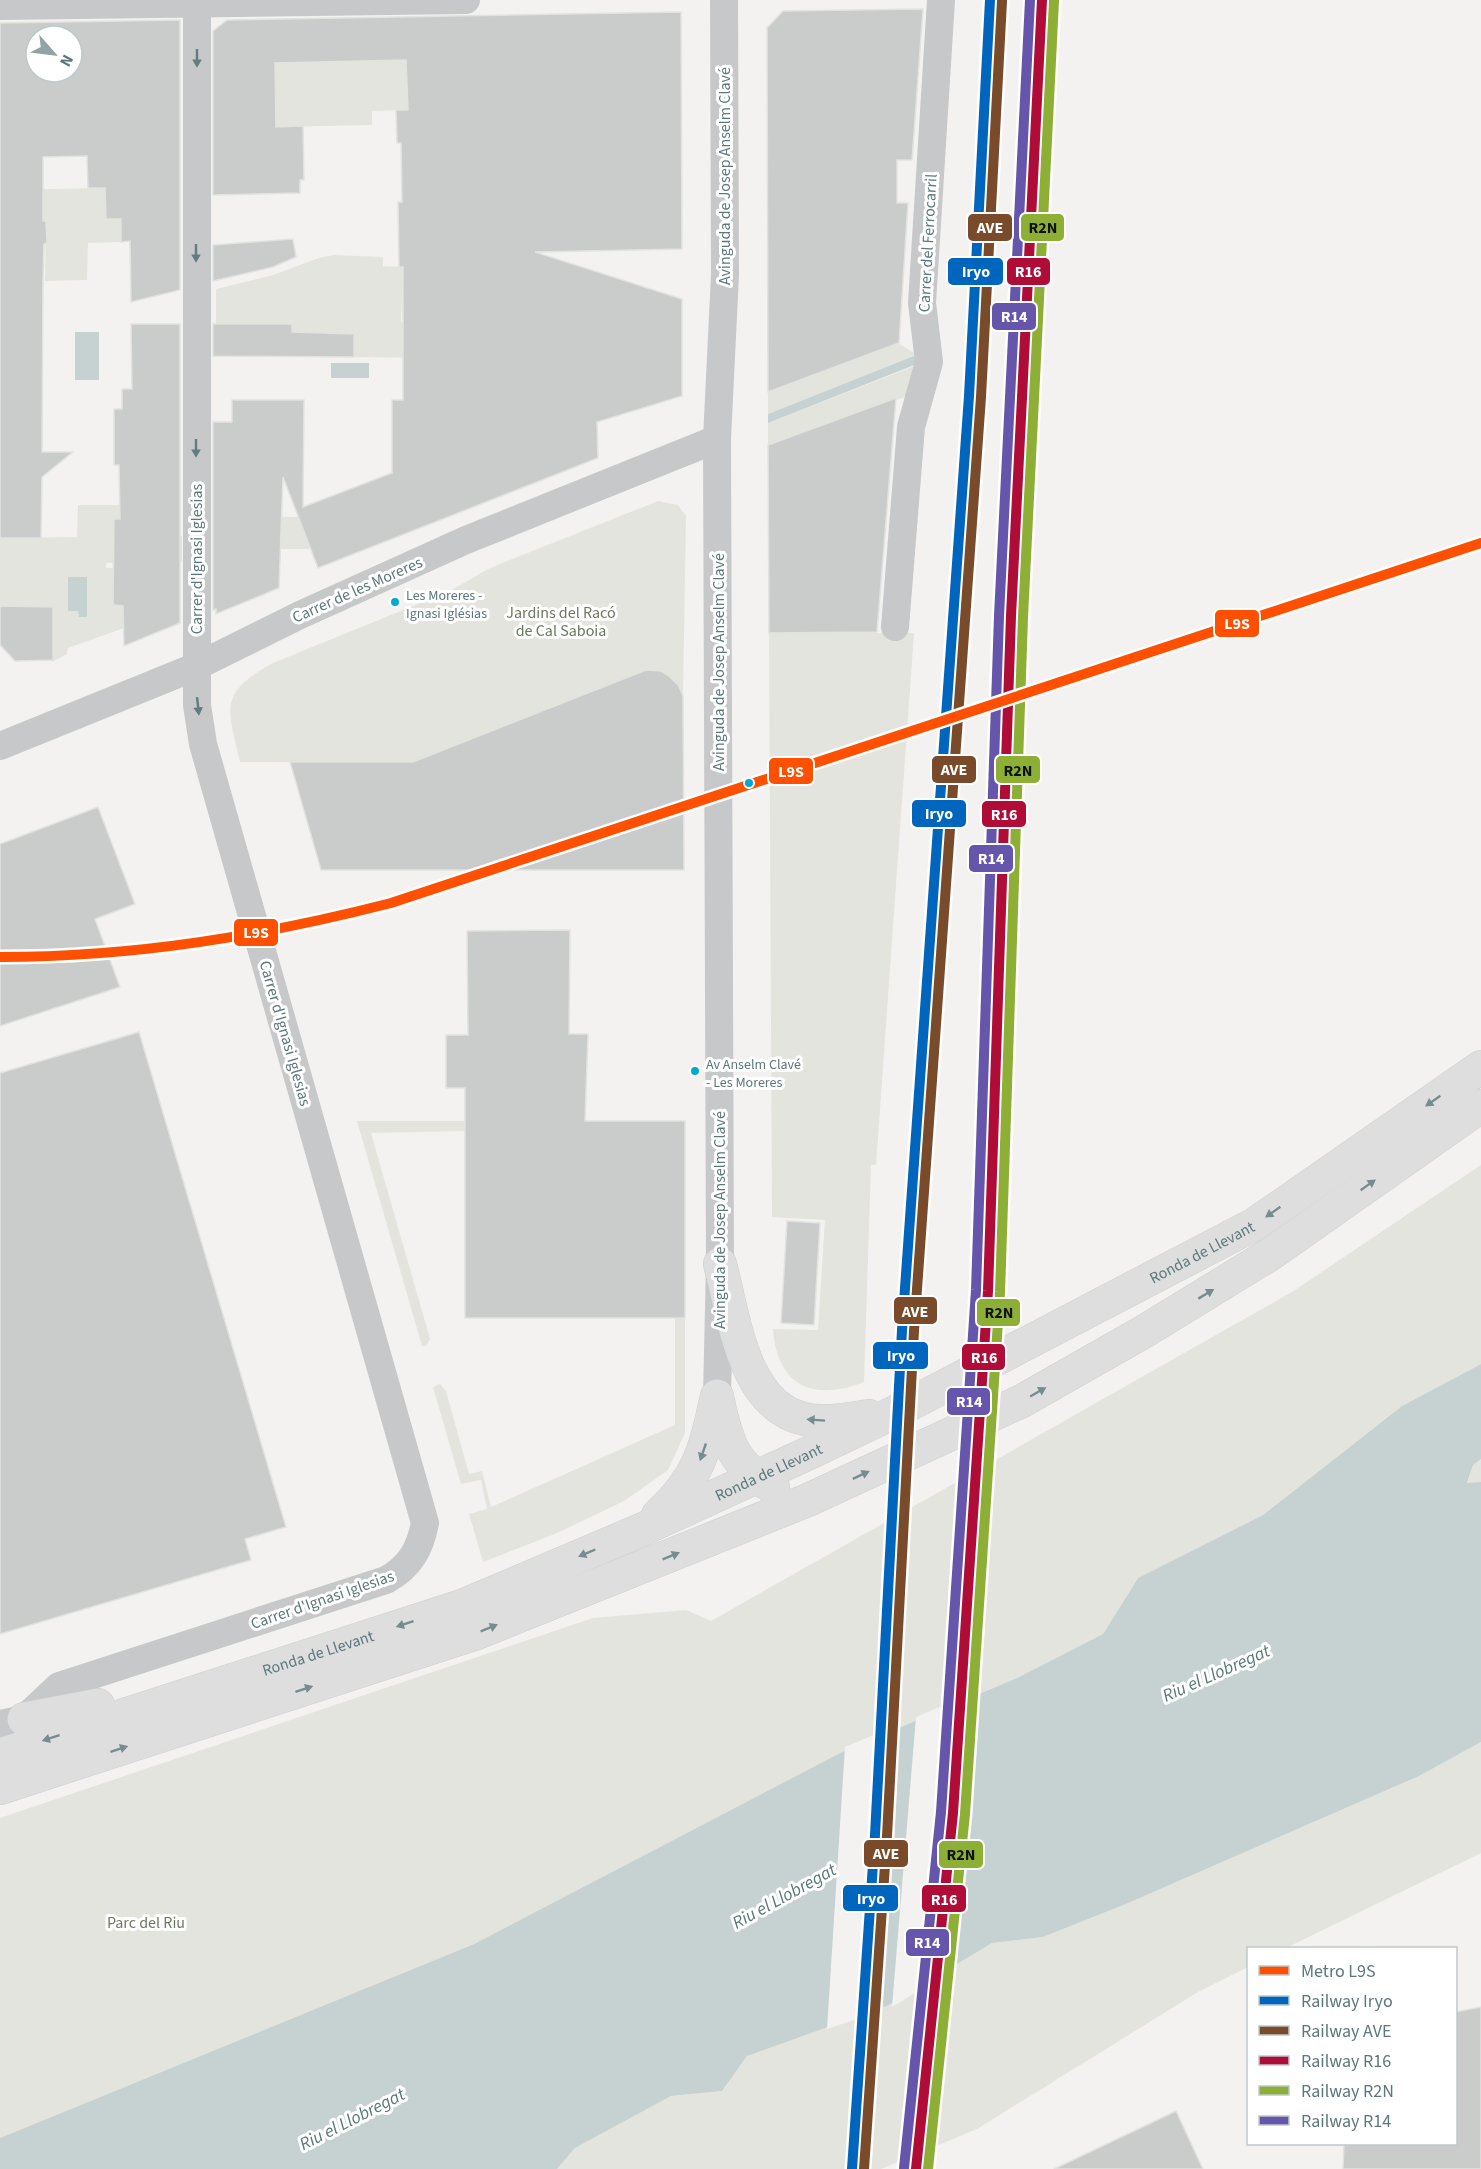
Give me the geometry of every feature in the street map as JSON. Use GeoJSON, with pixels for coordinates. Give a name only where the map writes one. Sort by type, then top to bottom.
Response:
{"type":"FeatureCollection","features":[{"type":"Feature","properties":{"kind":"main road","name":"Ronda de Llevant"},"geometry":{"type":"LineString","coordinates":[[0,1755],[462,1606],[640,1530],[895,1412],[1255,1224],[1481,1067]]}},
{"type":"Feature","properties":{"kind":"main road","name":"Ronda de Llevant"},"geometry":{"type":"LineString","coordinates":[[0,1788],[477,1633],[808,1500],[1022,1401],[1145,1331],[1269,1256],[1481,1106]]}},
{"type":"Feature","properties":{"kind":"main road"},"geometry":{"type":"LineString","coordinates":[[720,1264],[746,1359],[753,1377],[770,1401],[785,1411],[814,1420],[895,1412]]}},
{"type":"Feature","properties":{"kind":"main road"},"geometry":{"type":"LineString","coordinates":[[717,1396],[729,1443],[736,1457],[755,1477],[781,1491],[808,1500]]}},
{"type":"Feature","properties":{"kind":"main road"},"geometry":{"type":"LineString","coordinates":[[640,1530],[674,1500],[691,1480],[703,1456],[717,1396]]}},
{"type":"Feature","properties":{"kind":"main road"},"geometry":{"type":"LineString","coordinates":[[12,1721],[227,1680]]}},
{"type":"Feature","properties":{"kind":"street"},"geometry":{"type":"LineString","coordinates":[[0,6],[466,0]]}},
{"type":"Feature","properties":{"kind":"street","name":"Avinguda de Josep Anselm Clavé"},"geometry":{"type":"LineString","coordinates":[[717,1396],[720,1264],[717,439],[725,275],[724,0]]}},
{"type":"Feature","properties":{"kind":"street","name":"Carrer del Ferrocarril"},"geometry":{"type":"LineString","coordinates":[[895,627],[911,427],[929,362],[922,303],[941,0]]}},
{"type":"Feature","properties":{"kind":"street","name":"Carrer d'Ignasi Iglesias"},"geometry":{"type":"LineString","coordinates":[[12,1721],[58,1686],[386,1580],[407,1566],[417,1552],[425,1523],[203,744],[197,705],[195,667],[197,2]]}},
{"type":"Feature","properties":{"kind":"street","name":"Carrer de les Moreres"},"geometry":{"type":"LineString","coordinates":[[0,746],[195,667],[300,615],[466,540],[717,439]]}},
{"type":"Feature","properties":{"kind":"green space"},"geometry":{"type":"Polygon","coordinates":[[[406,60],[407,103],[422,124],[402,110],[372,111],[372,125],[276,127],[275,85],[216,86],[216,64],[406,60]]]}},
{"type":"Feature","properties":{"kind":"green space"},"geometry":{"type":"Polygon","coordinates":[[[105,188],[106,219],[121,219],[121,242],[88,243],[87,280],[45,281],[46,221],[0,222],[0,190],[105,188]]]}},
{"type":"Feature","properties":{"kind":"green space"},"geometry":{"type":"Polygon","coordinates":[[[334,255],[383,257],[383,266],[403,267],[401,322],[435,322],[440,358],[354,357],[354,334],[292,332],[292,324],[216,324],[216,289],[273,275],[319,258],[334,255]]]}},
{"type":"Feature","properties":{"kind":"green space"},"geometry":{"type":"Polygon","coordinates":[[[898,343],[920,357],[908,396],[768,445],[768,423],[917,365],[914,357],[768,414],[768,392],[898,343]]]}},
{"type":"Feature","properties":{"kind":"green space","name":"Jardins del Racó de Cal Saboia"},"geometry":{"type":"Polygon","coordinates":[[[658,501],[678,505],[686,516],[683,695],[669,676],[646,670],[413,762],[240,762],[230,714],[231,703],[243,683],[273,663],[450,591],[490,568],[658,501]]]}},
{"type":"Feature","properties":{"kind":"green space"},"geometry":{"type":"Polygon","coordinates":[[[78,505],[130,505],[130,519],[114,519],[114,537],[182,536],[182,561],[106,563],[106,568],[113,568],[113,605],[123,606],[124,628],[68,648],[67,654],[52,662],[53,607],[0,606],[0,538],[77,537],[78,505]]]}},
{"type":"Feature","properties":{"kind":"green space"},"geometry":{"type":"Polygon","coordinates":[[[215,516],[298,517],[310,549],[216,549],[215,516]]]}},
{"type":"Feature","properties":{"kind":"green space"},"geometry":{"type":"Polygon","coordinates":[[[769,633],[914,633],[876,1165],[871,1165],[864,1382],[846,1388],[829,1390],[814,1389],[790,1376],[776,1348],[773,1329],[818,1330],[825,1220],[772,1217],[769,633]]]}},
{"type":"Feature","properties":{"kind":"green space"},"geometry":{"type":"Polygon","coordinates":[[[357,1121],[465,1121],[465,1131],[371,1133],[430,1339],[426,1346],[422,1346],[357,1121]]]}},
{"type":"Feature","properties":{"kind":"green space","name":"Parc del Riu"},"geometry":{"type":"Polygon","coordinates":[[[1481,1165],[1481,1364],[1402,1406],[1263,1515],[1138,1578],[1103,1634],[1019,1677],[842,1752],[474,1944],[0,2138],[0,1818],[593,1618],[686,1610],[711,1621],[1292,1292],[1481,1165]]]}},
{"type":"Feature","properties":{"kind":"green space"},"geometry":{"type":"Polygon","coordinates":[[[675,1318],[685,1318],[685,1433],[668,1470],[624,1501],[555,1534],[483,1562],[469,1514],[487,1509],[481,1480],[461,1484],[433,1387],[440,1384],[446,1391],[469,1474],[482,1471],[491,1507],[675,1425],[675,1318]]]}},
{"type":"Feature","properties":{"kind":"green space"},"geometry":{"type":"Polygon","coordinates":[[[1481,1459],[1481,1482],[1467,1484],[1473,1465],[1481,1459]]]}},
{"type":"Feature","properties":{"kind":"green space"},"geometry":{"type":"Polygon","coordinates":[[[1481,1742],[1481,1853],[1288,1947],[1247,1947],[1247,1968],[1198,1992],[977,2129],[881,2169],[557,2169],[575,2148],[671,2096],[722,2091],[747,2056],[887,2006],[992,1943],[1043,1937],[1126,1904],[1419,1776],[1481,1742]]]}},
{"type":"Feature","properties":{"kind":"water"},"geometry":{"type":"Polygon","coordinates":[[[75,332],[99,332],[99,380],[75,380],[75,332]]]}},
{"type":"Feature","properties":{"kind":"water"},"geometry":{"type":"Polygon","coordinates":[[[914,356],[917,364],[768,423],[768,414],[914,356]]]}},
{"type":"Feature","properties":{"kind":"water"},"geometry":{"type":"Polygon","coordinates":[[[331,363],[369,363],[369,378],[331,378],[331,363]]]}},
{"type":"Feature","properties":{"kind":"water"},"geometry":{"type":"Polygon","coordinates":[[[68,577],[87,577],[87,617],[79,617],[78,611],[68,611],[68,577]]]}},
{"type":"Feature","properties":{"kind":"water","name":"Riu el Llobregat"},"geometry":{"type":"Polygon","coordinates":[[[1481,1364],[1481,1459],[1473,1465],[1467,1483],[1481,1482],[1481,1742],[1419,1776],[1126,1904],[1043,1937],[992,1943],[887,2006],[747,2056],[722,2091],[671,2096],[575,2148],[557,2169],[0,2169],[0,2138],[474,1944],[842,1752],[1019,1677],[1103,1634],[1138,1578],[1263,1515],[1402,1406],[1481,1364]]]}},
{"type":"Feature","properties":{"kind":"pier"},"geometry":{"type":"Polygon","coordinates":[[[975,1692],[953,1970],[892,2007],[916,1717],[975,1692]]]}},
{"type":"Feature","properties":{"kind":"pier"},"geometry":{"type":"Polygon","coordinates":[[[900,1724],[881,2011],[827,2029],[845,1747],[900,1724]]]}},
{"type":"Feature","properties":{"kind":"building"},"geometry":{"type":"Polygon","coordinates":[[[923,9],[912,160],[897,160],[897,203],[908,203],[899,343],[768,392],[767,28],[783,11],[923,9]]]}},
{"type":"Feature","properties":{"kind":"building"},"geometry":{"type":"Polygon","coordinates":[[[681,12],[682,249],[535,252],[682,299],[682,396],[597,422],[598,458],[318,568],[283,477],[279,588],[216,614],[216,609],[213,610],[213,422],[232,422],[232,400],[304,400],[303,507],[392,473],[392,400],[403,400],[403,267],[399,267],[398,202],[402,202],[401,143],[397,143],[396,110],[408,110],[406,60],[275,63],[276,127],[303,126],[304,180],[300,180],[300,193],[213,195],[213,31],[227,20],[681,12]]]}},
{"type":"Feature","properties":{"kind":"building"},"geometry":{"type":"Polygon","coordinates":[[[180,20],[180,290],[131,302],[130,241],[121,242],[121,219],[106,219],[105,188],[88,188],[87,156],[43,157],[43,221],[46,221],[47,243],[44,244],[43,280],[42,452],[73,452],[42,477],[41,538],[0,538],[0,23],[180,20]]]}},
{"type":"Feature","properties":{"kind":"building"},"geometry":{"type":"Polygon","coordinates":[[[293,239],[296,257],[273,267],[213,281],[213,245],[293,239]]]}},
{"type":"Feature","properties":{"kind":"building"},"geometry":{"type":"Polygon","coordinates":[[[131,324],[180,324],[180,623],[124,646],[123,606],[113,605],[114,519],[120,519],[119,465],[114,465],[114,409],[122,409],[122,389],[132,389],[131,324]]]}},
{"type":"Feature","properties":{"kind":"building"},"geometry":{"type":"Polygon","coordinates":[[[213,324],[292,324],[292,332],[354,334],[354,357],[213,356],[213,324]]]}},
{"type":"Feature","properties":{"kind":"building"},"geometry":{"type":"Polygon","coordinates":[[[896,398],[877,632],[769,633],[768,445],[896,398]]]}},
{"type":"Feature","properties":{"kind":"building"},"geometry":{"type":"Polygon","coordinates":[[[0,606],[53,607],[53,660],[15,661],[0,645],[0,606]]]}},
{"type":"Feature","properties":{"kind":"building"},"geometry":{"type":"Polygon","coordinates":[[[646,670],[661,671],[669,676],[679,686],[683,696],[684,870],[321,870],[290,762],[413,762],[646,670]]]}},
{"type":"Feature","properties":{"kind":"building"},"geometry":{"type":"Polygon","coordinates":[[[98,807],[135,904],[95,919],[120,987],[0,1026],[0,844],[98,807]]]}},
{"type":"Feature","properties":{"kind":"building"},"geometry":{"type":"Polygon","coordinates":[[[570,930],[569,1034],[588,1034],[585,1121],[685,1121],[685,1318],[465,1318],[465,1088],[446,1088],[446,1035],[468,1035],[467,931],[570,930]]]}},
{"type":"Feature","properties":{"kind":"building"},"geometry":{"type":"Polygon","coordinates":[[[139,1032],[286,1527],[245,1539],[251,1560],[0,1634],[0,1073],[139,1032]]]}},
{"type":"Feature","properties":{"kind":"building"},"geometry":{"type":"Polygon","coordinates":[[[787,1221],[820,1223],[814,1325],[781,1323],[787,1221]]]}},
{"type":"Feature","properties":{"kind":"building"},"geometry":{"type":"Polygon","coordinates":[[[1481,2007],[1481,2169],[1343,2169],[1344,2145],[1457,2145],[1457,2012],[1481,2007]]]}},
{"type":"Feature","properties":{"kind":"building"},"geometry":{"type":"Polygon","coordinates":[[[1176,2111],[1203,2169],[1054,2169],[1176,2111]]]}},
{"type":"Feature","properties":{"kind":"metro line","name":"L9S"},"geometry":{"type":"LineString","coordinates":[[0,957],[149,949],[246,935],[391,903],[1481,543]]}},
{"type":"Feature","properties":{"kind":"rail line","name":"Iryo"},"geometry":{"type":"LineString","coordinates":[[852,2169],[875,1835],[902,1330],[969,396],[990,0]]}},
{"type":"Feature","properties":{"kind":"rail line","name":"R14"},"geometry":{"type":"LineString","coordinates":[[904,2168],[941,1812],[976,1290],[999,616],[1030,0]]}},
{"type":"Feature","properties":{"kind":"rail line","name":"R16"},"geometry":{"type":"LineString","coordinates":[[916,2169],[953,1813],[988,1291],[1011,616],[1042,0]]}},
{"type":"Feature","properties":{"kind":"rail line","name":"AVE"},"geometry":{"type":"LineString","coordinates":[[864,2169],[887,1836],[914,1331],[981,397],[1002,1]]}},
{"type":"Feature","properties":{"kind":"rail line","name":"R2N"},"geometry":{"type":"LineString","coordinates":[[928,2169],[965,1814],[1000,1292],[1023,617],[1054,1]]}},
{"type":"Feature","properties":{"kind":"place","name":"Les Moreres - Ignasi Iglésias"},"geometry":{"type":"Point","coordinates":[395,602]}},
{"type":"Feature","properties":{"kind":"place","name":"Av Anselm Clavé - Les Moreres"},"geometry":{"type":"Point","coordinates":[695,1071]}}]}
